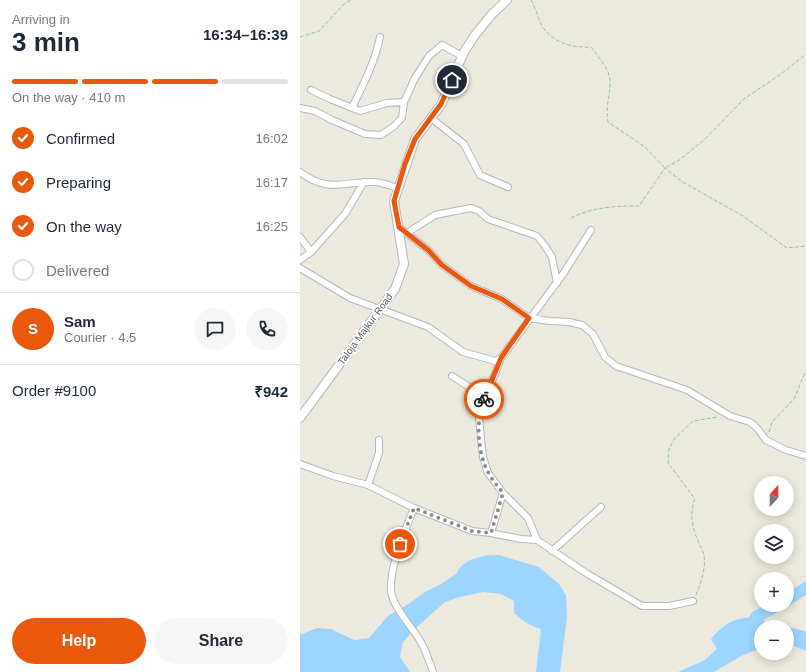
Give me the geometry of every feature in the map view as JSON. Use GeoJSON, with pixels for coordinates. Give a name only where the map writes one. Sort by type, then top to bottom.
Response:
{"type":"FeatureCollection","features":[{"type":"Feature","properties":{"kind":"street","name":"Taloja Majkur Road"},"geometry":{"type":"LineString","coordinates":[[300,418],[395,288],[404,264],[394,201],[415,139],[441,104],[462,56],[475,35],[507,0]]}},
{"type":"Feature","properties":{"kind":"street"},"geometry":{"type":"LineString","coordinates":[[352,108],[378,48],[380,37]]}},
{"type":"Feature","properties":{"kind":"street"},"geometry":{"type":"LineString","coordinates":[[300,108],[316,111],[332,120],[365,134],[381,135],[393,127],[402,118],[404,102],[415,78],[429,56],[442,46],[462,56]]}},
{"type":"Feature","properties":{"kind":"street"},"geometry":{"type":"LineString","coordinates":[[312,90],[360,111],[387,103],[404,102]]}},
{"type":"Feature","properties":{"kind":"street"},"geometry":{"type":"LineString","coordinates":[[431,118],[464,144],[480,175],[508,188]]}},
{"type":"Feature","properties":{"kind":"street"},"geometry":{"type":"LineString","coordinates":[[300,172],[322,184],[340,186],[364,182],[375,182],[398,188]]}},
{"type":"Feature","properties":{"kind":"street"},"geometry":{"type":"LineString","coordinates":[[300,260],[311,252],[345,214],[364,182]]}},
{"type":"Feature","properties":{"kind":"street"},"geometry":{"type":"LineString","coordinates":[[407,233],[435,215],[471,208],[479,211],[488,219],[537,236],[552,257],[557,283]]}},
{"type":"Feature","properties":{"kind":"street"},"geometry":{"type":"LineString","coordinates":[[399,227],[428,250],[442,265],[471,286],[502,299],[529,318],[569,322],[582,325],[593,334],[604,357],[616,366],[686,390],[730,416],[750,422],[757,428],[766,440],[786,450],[806,456]]}},
{"type":"Feature","properties":{"kind":"street"},"geometry":{"type":"LineString","coordinates":[[591,230],[557,283],[529,318],[501,358],[485,397],[479,418],[482,457],[488,473],[503,493],[528,518],[537,540],[552,551],[606,586],[642,606],[669,606],[693,601]]}},
{"type":"Feature","properties":{"kind":"street"},"geometry":{"type":"LineString","coordinates":[[300,237],[311,252]]}},
{"type":"Feature","properties":{"kind":"street"},"geometry":{"type":"LineString","coordinates":[[300,268],[350,298],[428,328],[463,352],[495,361],[501,358]]}},
{"type":"Feature","properties":{"kind":"street"},"geometry":{"type":"LineString","coordinates":[[452,376],[485,397]]}},
{"type":"Feature","properties":{"kind":"street"},"geometry":{"type":"LineString","coordinates":[[368,485],[379,453],[379,440]]}},
{"type":"Feature","properties":{"kind":"street"},"geometry":{"type":"LineString","coordinates":[[300,464],[333,476],[368,485],[414,508],[472,531],[521,539],[537,540]]}},
{"type":"Feature","properties":{"kind":"street"},"geometry":{"type":"LineString","coordinates":[[491,533],[503,493]]}},
{"type":"Feature","properties":{"kind":"street"},"geometry":{"type":"LineString","coordinates":[[552,551],[601,507]]}},
{"type":"Feature","properties":{"kind":"street"},"geometry":{"type":"LineString","coordinates":[[414,508],[404,531],[395,564],[390,591],[393,600],[423,646],[433,672]]}},
{"type":"Feature","properties":{"kind":"path"},"geometry":{"type":"LineString","coordinates":[[300,37],[319,31],[344,4],[351,0]]}},
{"type":"Feature","properties":{"kind":"path"},"geometry":{"type":"LineString","coordinates":[[531,0],[542,26],[556,41],[581,47],[591,47],[607,71],[611,82],[606,114],[608,122],[645,147],[681,181],[743,216],[787,248],[806,246]]}},
{"type":"Feature","properties":{"kind":"path"},"geometry":{"type":"LineString","coordinates":[[571,218],[580,213],[613,206],[639,206],[666,168],[678,161],[704,140],[744,99],[781,74],[806,54]]}},
{"type":"Feature","properties":{"kind":"path"},"geometry":{"type":"LineString","coordinates":[[766,440],[772,422],[794,399],[806,370]]}},
{"type":"Feature","properties":{"kind":"path"},"geometry":{"type":"LineString","coordinates":[[693,601],[702,582],[704,554],[693,526],[691,509],[695,499],[668,463],[669,449],[675,438],[693,421],[730,416]]}},
{"type":"Feature","properties":{"kind":"water"},"geometry":{"type":"Polygon","coordinates":[[[487,555],[499,555],[539,567],[559,584],[566,595],[567,617],[560,672],[536,672],[541,629],[527,623],[514,613],[514,601],[501,594],[483,592],[445,602],[417,627],[403,642],[400,657],[410,672],[300,672],[300,635],[317,628],[331,629],[354,640],[369,638],[388,616],[456,574],[461,566],[470,560],[487,555]]]}},
{"type":"Feature","properties":{"kind":"water"},"geometry":{"type":"Polygon","coordinates":[[[756,617],[762,620],[754,620],[754,651],[743,655],[714,672],[678,672],[705,660],[717,649],[711,639],[726,625],[742,618],[756,617]]]}},
{"type":"Feature","properties":{"kind":"water"},"geometry":{"type":"Polygon","coordinates":[[[794,628],[806,632],[806,651],[794,646],[794,628]]]}},
{"type":"Feature","properties":{"kind":"waterway"},"geometry":{"type":"LineString","coordinates":[[794,596],[806,588]]}},
{"type":"Feature","properties":{"kind":"waterway"},"geometry":{"type":"LineString","coordinates":[[749,631],[756,617],[765,612]]}},
{"type":"Feature","properties":{"kind":"way so far"},"geometry":{"type":"LineString","coordinates":[[400,544],[414,508],[472,531],[491,533],[503,493],[488,473],[482,457],[479,418],[484,399]]}},
{"type":"Feature","properties":{"kind":"route"},"geometry":{"type":"LineString","coordinates":[[452,80],[441,104],[415,139],[405,164],[394,201],[399,227],[428,250],[442,265],[457,274],[471,286],[502,299],[529,318],[501,358],[484,399]]}}]}
